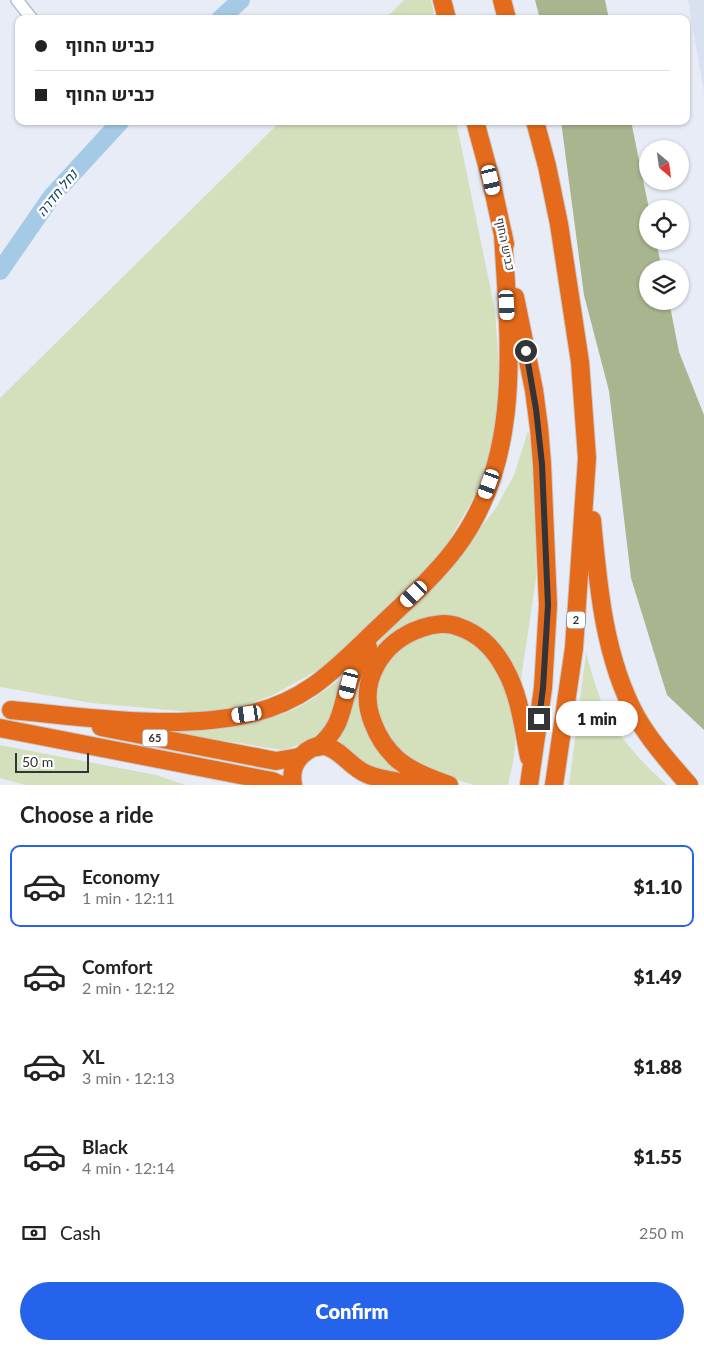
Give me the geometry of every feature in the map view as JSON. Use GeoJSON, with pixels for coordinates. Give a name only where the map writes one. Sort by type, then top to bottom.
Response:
{"type":"FeatureCollection","features":[{"type":"Feature","properties":{"kind":"highway"},"geometry":{"type":"LineString","coordinates":[[442,0],[446,15]]}},
{"type":"Feature","properties":{"kind":"highway"},"geometry":{"type":"LineString","coordinates":[[502,0],[506,15]]}},
{"type":"Feature","properties":{"kind":"highway","name":"כביש החוף"},"geometry":{"type":"LineString","coordinates":[[476,125],[503,234],[534,390],[542,464],[548,605],[547,640],[543,688],[530,776]]}},
{"type":"Feature","properties":{"kind":"highway","name":"2"},"geometry":{"type":"LineString","coordinates":[[536,125],[559,224],[580,362],[587,458],[574,648],[554,783]]}},
{"type":"Feature","properties":{"kind":"highway"},"geometry":{"type":"LineString","coordinates":[[5,709],[126,720],[216,719],[268,709],[296,697],[327,677],[437,572],[456,548],[480,507],[495,469],[508,402],[509,366],[503,234]]}},
{"type":"Feature","properties":{"kind":"highway"},"geometry":{"type":"LineString","coordinates":[[587,458],[597,569],[605,622],[617,668],[636,715],[649,736],[689,785]]}},
{"type":"Feature","properties":{"kind":"highway"},"geometry":{"type":"LineString","coordinates":[[318,747],[330,736],[341,717],[354,669],[363,654],[402,605]]}},
{"type":"Feature","properties":{"kind":"highway"},"geometry":{"type":"LineString","coordinates":[[449,785],[420,773],[399,761],[382,742],[371,718],[368,705],[369,680],[380,657],[390,645],[403,636],[427,626],[442,624],[458,626],[481,638],[498,659],[514,688],[530,776]]}},
{"type":"Feature","properties":{"kind":"highway","name":"65"},"geometry":{"type":"LineString","coordinates":[[5,709],[276,761],[299,757],[318,747]]}},
{"type":"Feature","properties":{"kind":"highway","name":"65"},"geometry":{"type":"LineString","coordinates":[[0,728],[272,781],[282,785]]}},
{"type":"Feature","properties":{"kind":"highway"},"geometry":{"type":"LineString","coordinates":[[318,747],[327,747],[335,750],[366,774],[417,785]]}},
{"type":"Feature","properties":{"kind":"highway"},"geometry":{"type":"LineString","coordinates":[[293,785],[292,774],[299,757]]}},
{"type":"Feature","properties":{"kind":"highway"},"geometry":{"type":"LineString","coordinates":[[156,759],[230,785]]}},
{"type":"Feature","properties":{"kind":"street"},"geometry":{"type":"LineString","coordinates":[[17,0],[29,15]]}},
{"type":"Feature","properties":{"kind":"shaded area"},"geometry":{"type":"Polygon","coordinates":[[[688,0],[704,0],[704,92],[688,0]]]}},
{"type":"Feature","properties":{"kind":"green space"},"geometry":{"type":"Polygon","coordinates":[[[404,0],[431,0],[434,15],[389,15],[404,0]]]}},
{"type":"Feature","properties":{"kind":"green space"},"geometry":{"type":"Polygon","coordinates":[[[535,0],[605,0],[608,15],[539,15],[535,0]]]}},
{"type":"Feature","properties":{"kind":"green space"},"geometry":{"type":"Polygon","coordinates":[[[277,125],[457,125],[495,310],[499,369],[497,432],[478,490],[439,558],[384,615],[325,666],[273,695],[226,712],[202,713],[92,703],[0,687],[0,398],[277,125]]]}},
{"type":"Feature","properties":{"kind":"green space"},"geometry":{"type":"Polygon","coordinates":[[[562,125],[632,125],[639,160],[639,190],[645,190],[647,200],[639,200],[639,250],[658,250],[660,260],[639,260],[639,310],[671,310],[679,352],[704,415],[704,730],[667,695],[631,578],[609,391],[584,295],[562,125]]]}},
{"type":"Feature","properties":{"kind":"green space"},"geometry":{"type":"Polygon","coordinates":[[[528,431],[535,463],[536,579],[520,686],[485,633],[399,630],[361,706],[417,779],[361,765],[338,746],[333,737],[361,666],[397,621],[449,568],[496,508],[514,475],[528,431]]]}},
{"type":"Feature","properties":{"kind":"green space"},"geometry":{"type":"Polygon","coordinates":[[[442,631],[460,635],[475,644],[497,670],[505,686],[510,704],[515,739],[514,756],[508,785],[474,785],[423,767],[395,747],[377,716],[376,682],[395,650],[417,637],[442,631]]]}},
{"type":"Feature","properties":{"kind":"green space"},"geometry":{"type":"Polygon","coordinates":[[[586,653],[601,701],[614,725],[638,757],[667,785],[569,785],[586,653]]]}},
{"type":"Feature","properties":{"kind":"green space"},"geometry":{"type":"Polygon","coordinates":[[[339,680],[333,707],[324,726],[318,734],[297,746],[282,750],[165,731],[255,721],[283,714],[305,703],[339,680]]]}},
{"type":"Feature","properties":{"kind":"green space"},"geometry":{"type":"Polygon","coordinates":[[[0,745],[156,775],[186,785],[25,785],[0,778],[0,745]]]}},
{"type":"Feature","properties":{"kind":"waterway","name":"נחל חדרה"},"geometry":{"type":"LineString","coordinates":[[224,15],[241,0]]}},
{"type":"Feature","properties":{"kind":"waterway","name":"נחל חדרה"},"geometry":{"type":"LineString","coordinates":[[0,271],[52,196],[117,125]]}},
{"type":"Feature","properties":{"kind":"route"},"geometry":{"type":"LineString","coordinates":[[526,351],[539,428],[548,605],[547,640],[539,719]]}}]}
